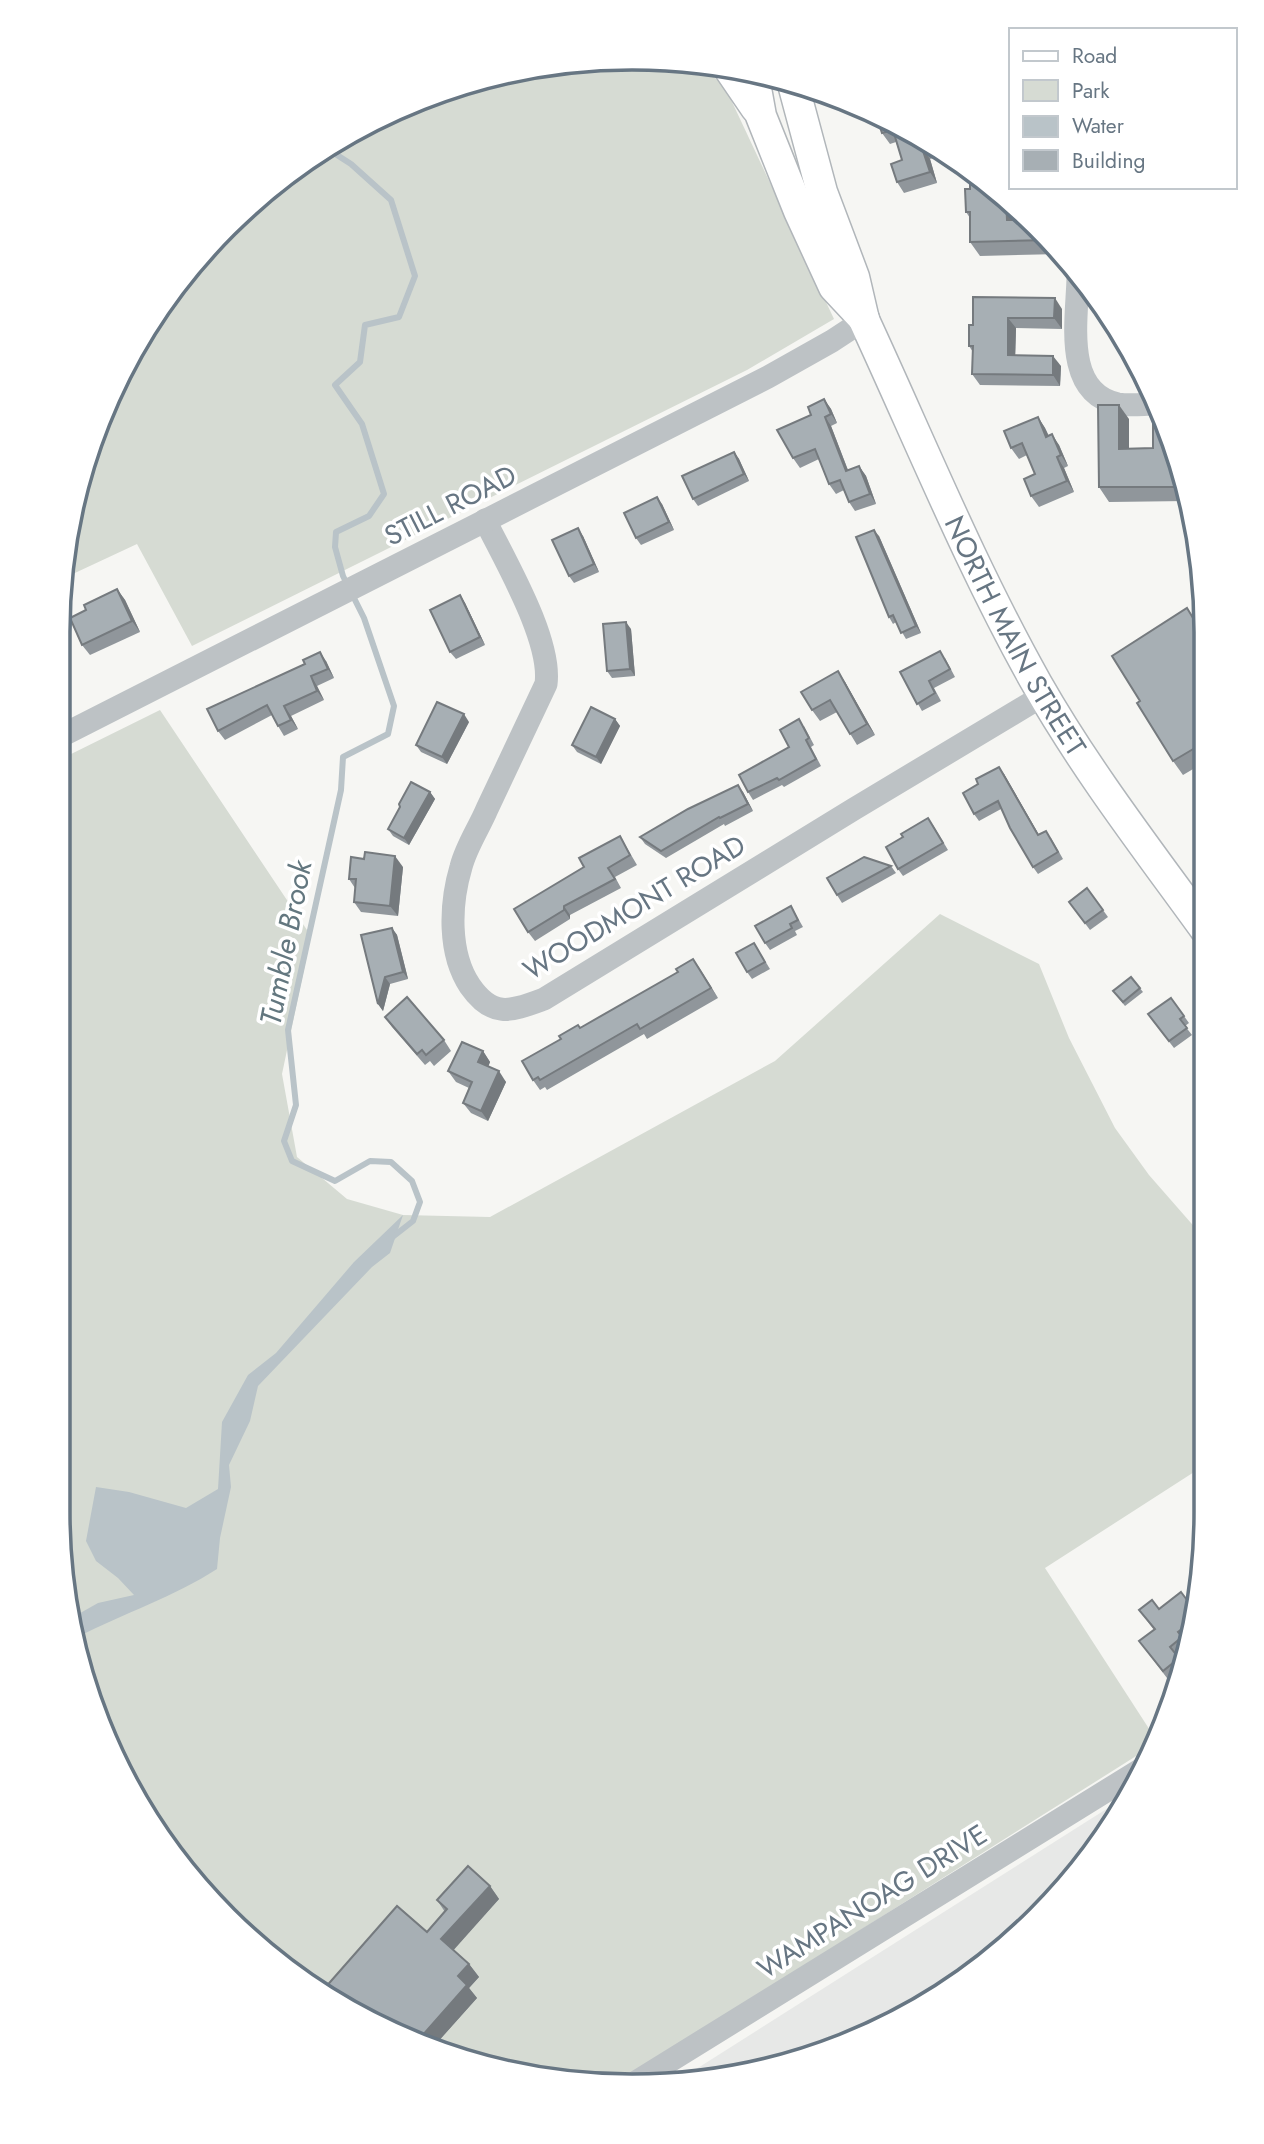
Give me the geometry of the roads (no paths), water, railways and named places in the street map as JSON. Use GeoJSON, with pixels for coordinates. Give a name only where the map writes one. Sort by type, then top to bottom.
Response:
{"type":"FeatureCollection","features":[{"type":"Feature","properties":{"kind":"main road"},"geometry":{"type":"LineString","coordinates":[[737,80],[761,116]]}},
{"type":"Feature","properties":{"kind":"main road","name":"NORTH MAIN STREET"},"geometry":{"type":"LineString","coordinates":[[755,84],[761,116],[799,211],[834,287],[864,320]]}},
{"type":"Feature","properties":{"kind":"main road","name":"NORTH MAIN STREET"},"geometry":{"type":"LineString","coordinates":[[796,95],[822,192],[854,277],[864,320],[985,585],[1044,695],[1126,821],[1194,914]]}},
{"type":"Feature","properties":{"kind":"street"},"geometry":{"type":"LineString","coordinates":[[1078,290],[1076,353],[1081,375],[1095,395],[1119,404],[1145,404]]}},
{"type":"Feature","properties":{"kind":"street","name":"STILL ROAD"},"geometry":{"type":"LineString","coordinates":[[70,731],[768,377],[864,320]]}},
{"type":"Feature","properties":{"kind":"street","name":"WOODMONT ROAD"},"geometry":{"type":"LineString","coordinates":[[485,520],[539,634],[548,669],[546,684],[461,866],[452,913],[458,954],[465,977],[478,997],[495,1008],[510,1011],[544,999],[1044,695]]}},
{"type":"Feature","properties":{"kind":"street","name":"WAMPANOAG DRIVE"},"geometry":{"type":"LineString","coordinates":[[650,2074],[1127,1778]]}},
{"type":"Feature","properties":{"kind":"water"},"geometry":{"type":"Polygon","coordinates":[[[403,1215],[390,1253],[372,1267],[258,1386],[250,1421],[229,1465],[231,1487],[220,1538],[217,1569],[184,1588],[84,1634],[80,1613],[98,1603],[134,1595],[96,1561],[86,1541],[96,1487],[129,1492],[186,1508],[218,1489],[222,1422],[248,1375],[276,1353],[354,1262],[403,1215]]]}},
{"type":"Feature","properties":{"kind":"waterway","name":"Tumble Brook"},"geometry":{"type":"LineString","coordinates":[[336,155],[351,164],[391,200],[415,276],[399,317],[365,325],[360,362],[335,385],[362,424],[384,494],[369,516],[336,532],[335,547],[343,576],[364,618],[394,706],[388,734],[343,757],[341,790],[288,1030],[296,1105],[284,1141],[292,1161],[335,1181],[370,1161],[391,1162],[412,1181],[420,1202],[413,1221],[390,1239]]}}]}
